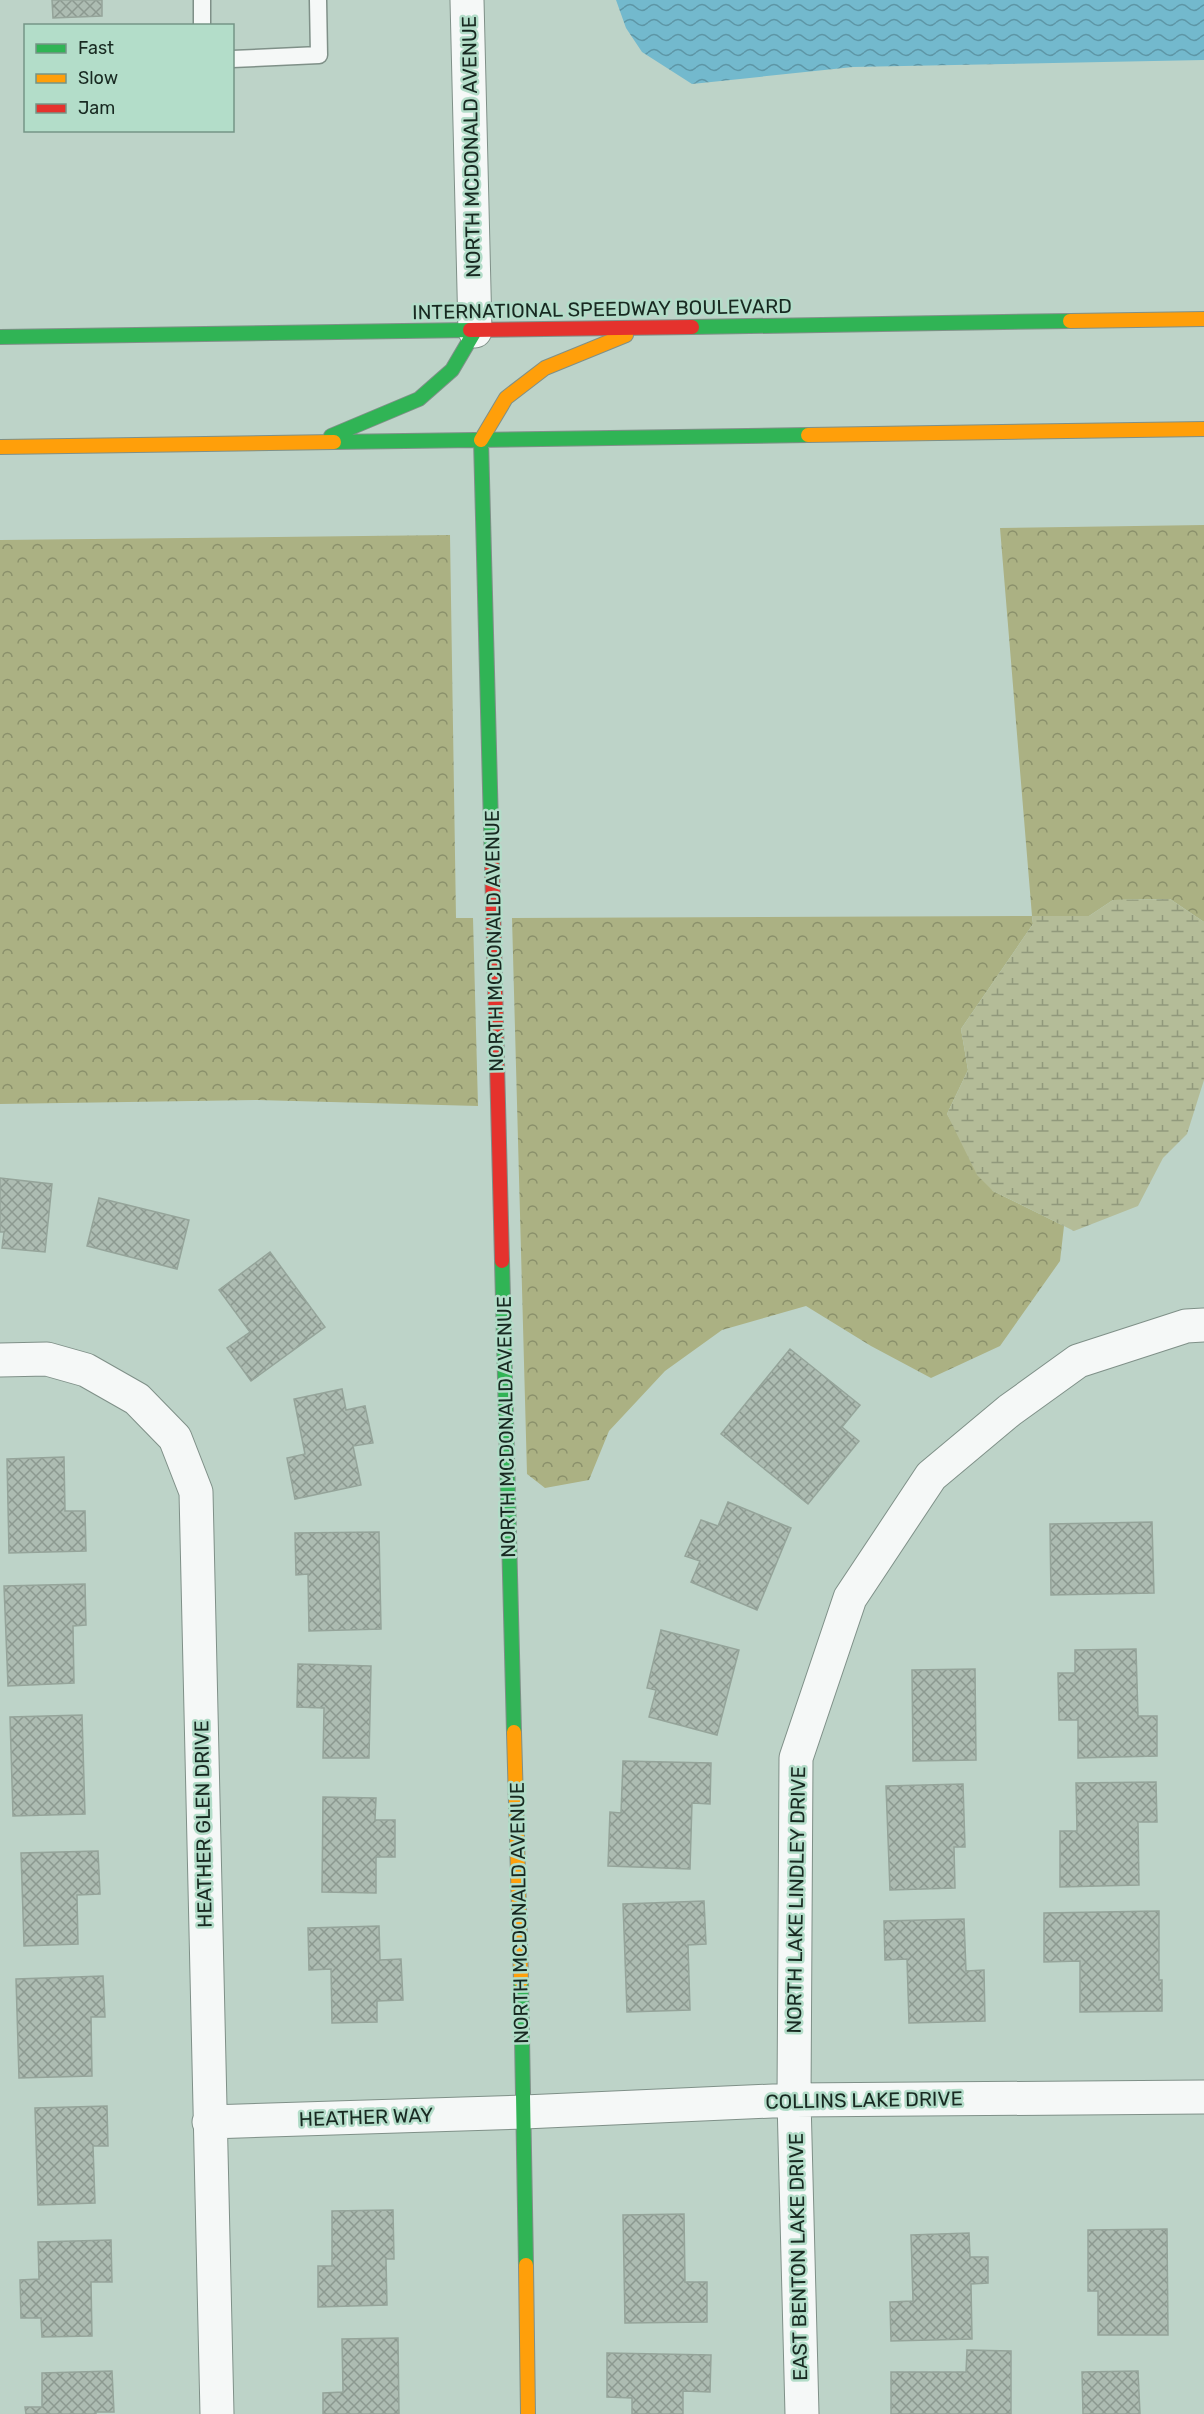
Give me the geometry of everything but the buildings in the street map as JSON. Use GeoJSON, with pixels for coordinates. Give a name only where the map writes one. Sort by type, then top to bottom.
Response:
{"type":"FeatureCollection","features":[{"type":"Feature","properties":{"kind":"main road","name":"INTERNATIONAL SPEEDWAY BOULEVARD"},"geometry":{"type":"LineString","coordinates":[[0,337],[1204,319]]}},
{"type":"Feature","properties":{"kind":"main road"},"geometry":{"type":"LineString","coordinates":[[481,440],[506,398],[545,368],[642,328]]}},
{"type":"Feature","properties":{"kind":"main road"},"geometry":{"type":"LineString","coordinates":[[315,442],[419,399],[452,370],[475,331]]}},
{"type":"Feature","properties":{"kind":"main road"},"geometry":{"type":"LineString","coordinates":[[0,447],[1204,429]]}},
{"type":"Feature","properties":{"kind":"main road","name":"NORTH MCDONALD AVENUE"},"geometry":{"type":"LineString","coordinates":[[481,440],[524,2112],[528,2414]]}},
{"type":"Feature","properties":{"kind":"street","name":"NORTH MCDONALD AVENUE"},"geometry":{"type":"LineString","coordinates":[[467,0],[475,331]]}},
{"type":"Feature","properties":{"kind":"street","name":"NORTH LAKE LINDLEY DRIVE"},"geometry":{"type":"LineString","coordinates":[[794,2100],[796,1758],[850,1598],[932,1476],[1010,1410],[1078,1361],[1186,1326],[1204,1325]]}},
{"type":"Feature","properties":{"kind":"street","name":"HEATHER GLEN DRIVE"},"geometry":{"type":"LineString","coordinates":[[0,1360],[47,1359],[86,1370],[137,1399],[175,1438],[196,1492],[217,2414]]}},
{"type":"Feature","properties":{"kind":"street","name":"COLLINS LAKE DRIVE"},"geometry":{"type":"LineString","coordinates":[[524,2112],[794,2100],[1204,2097]]}},
{"type":"Feature","properties":{"kind":"street","name":"EAST BENTON LAKE DRIVE"},"geometry":{"type":"LineString","coordinates":[[794,2100],[802,2414]]}},
{"type":"Feature","properties":{"kind":"street","name":"HEATHER WAY"},"geometry":{"type":"LineString","coordinates":[[209,2122],[524,2112]]}},
{"type":"Feature","properties":{"kind":"lane"},"geometry":{"type":"LineString","coordinates":[[202,0],[202,24]]}},
{"type":"Feature","properties":{"kind":"lane"},"geometry":{"type":"LineString","coordinates":[[234,59],[319,55],[318,0]]}},
{"type":"Feature","properties":{"kind":"green space"},"geometry":{"type":"Polygon","coordinates":[[[1204,525],[1204,922],[1170,899],[1113,900],[1089,916],[1032,916],[1000,528],[1204,525]]]}},
{"type":"Feature","properties":{"kind":"green space"},"geometry":{"type":"Polygon","coordinates":[[[450,535],[456,918],[473,918],[478,1106],[257,1100],[0,1104],[0,540],[450,535]]]}},
{"type":"Feature","properties":{"kind":"green space"},"geometry":{"type":"Polygon","coordinates":[[[1170,899],[1204,922],[1204,1080],[1187,1134],[1163,1158],[1138,1206],[1074,1231],[993,1191],[977,1175],[947,1114],[968,1070],[961,1029],[1033,924],[1032,916],[1089,916],[1113,900],[1170,899]]]}},
{"type":"Feature","properties":{"kind":"green space"},"geometry":{"type":"Polygon","coordinates":[[[1032,916],[1033,924],[961,1029],[968,1070],[947,1114],[993,1191],[1064,1226],[1060,1261],[1000,1346],[931,1378],[871,1346],[806,1306],[722,1330],[665,1371],[609,1431],[589,1480],[545,1488],[527,1474],[512,918],[1032,916]]]}},
{"type":"Feature","properties":{"kind":"water"},"geometry":{"type":"Polygon","coordinates":[[[616,0],[1204,0],[1204,60],[853,67],[692,84],[642,52],[626,28],[616,0]]]}},
{"type":"Feature","properties":{"kind":"traffic: fast"},"geometry":{"type":"LineString","coordinates":[[692,327],[1070,321]]}},
{"type":"Feature","properties":{"kind":"traffic: fast"},"geometry":{"type":"LineString","coordinates":[[0,337],[470,330]]}},
{"type":"Feature","properties":{"kind":"traffic: fast"},"geometry":{"type":"LineString","coordinates":[[331,436],[419,399],[452,370],[475,331]]}},
{"type":"Feature","properties":{"kind":"traffic: fast"},"geometry":{"type":"LineString","coordinates":[[334,442],[808,435]]}},
{"type":"Feature","properties":{"kind":"traffic: fast"},"geometry":{"type":"LineString","coordinates":[[481,440],[492,865]]}},
{"type":"Feature","properties":{"kind":"traffic: fast"},"geometry":{"type":"LineString","coordinates":[[502,1261],[514,1732]]}},
{"type":"Feature","properties":{"kind":"traffic: fast"},"geometry":{"type":"LineString","coordinates":[[521,1981],[526,2265]]}},
{"type":"Feature","properties":{"kind":"traffic: slow"},"geometry":{"type":"LineString","coordinates":[[1070,321],[1204,319]]}},
{"type":"Feature","properties":{"kind":"traffic: slow"},"geometry":{"type":"LineString","coordinates":[[481,440],[506,398],[545,368],[626,335]]}},
{"type":"Feature","properties":{"kind":"traffic: slow"},"geometry":{"type":"LineString","coordinates":[[808,435],[1204,429]]}},
{"type":"Feature","properties":{"kind":"traffic: slow"},"geometry":{"type":"LineString","coordinates":[[0,447],[334,442]]}},
{"type":"Feature","properties":{"kind":"traffic: slow"},"geometry":{"type":"LineString","coordinates":[[514,1732],[521,1981]]}},
{"type":"Feature","properties":{"kind":"traffic: slow"},"geometry":{"type":"LineString","coordinates":[[526,2265],[528,2414]]}},
{"type":"Feature","properties":{"kind":"traffic: jam"},"geometry":{"type":"LineString","coordinates":[[470,330],[692,327]]}},
{"type":"Feature","properties":{"kind":"traffic: jam"},"geometry":{"type":"LineString","coordinates":[[492,865],[502,1261]]}}]}
